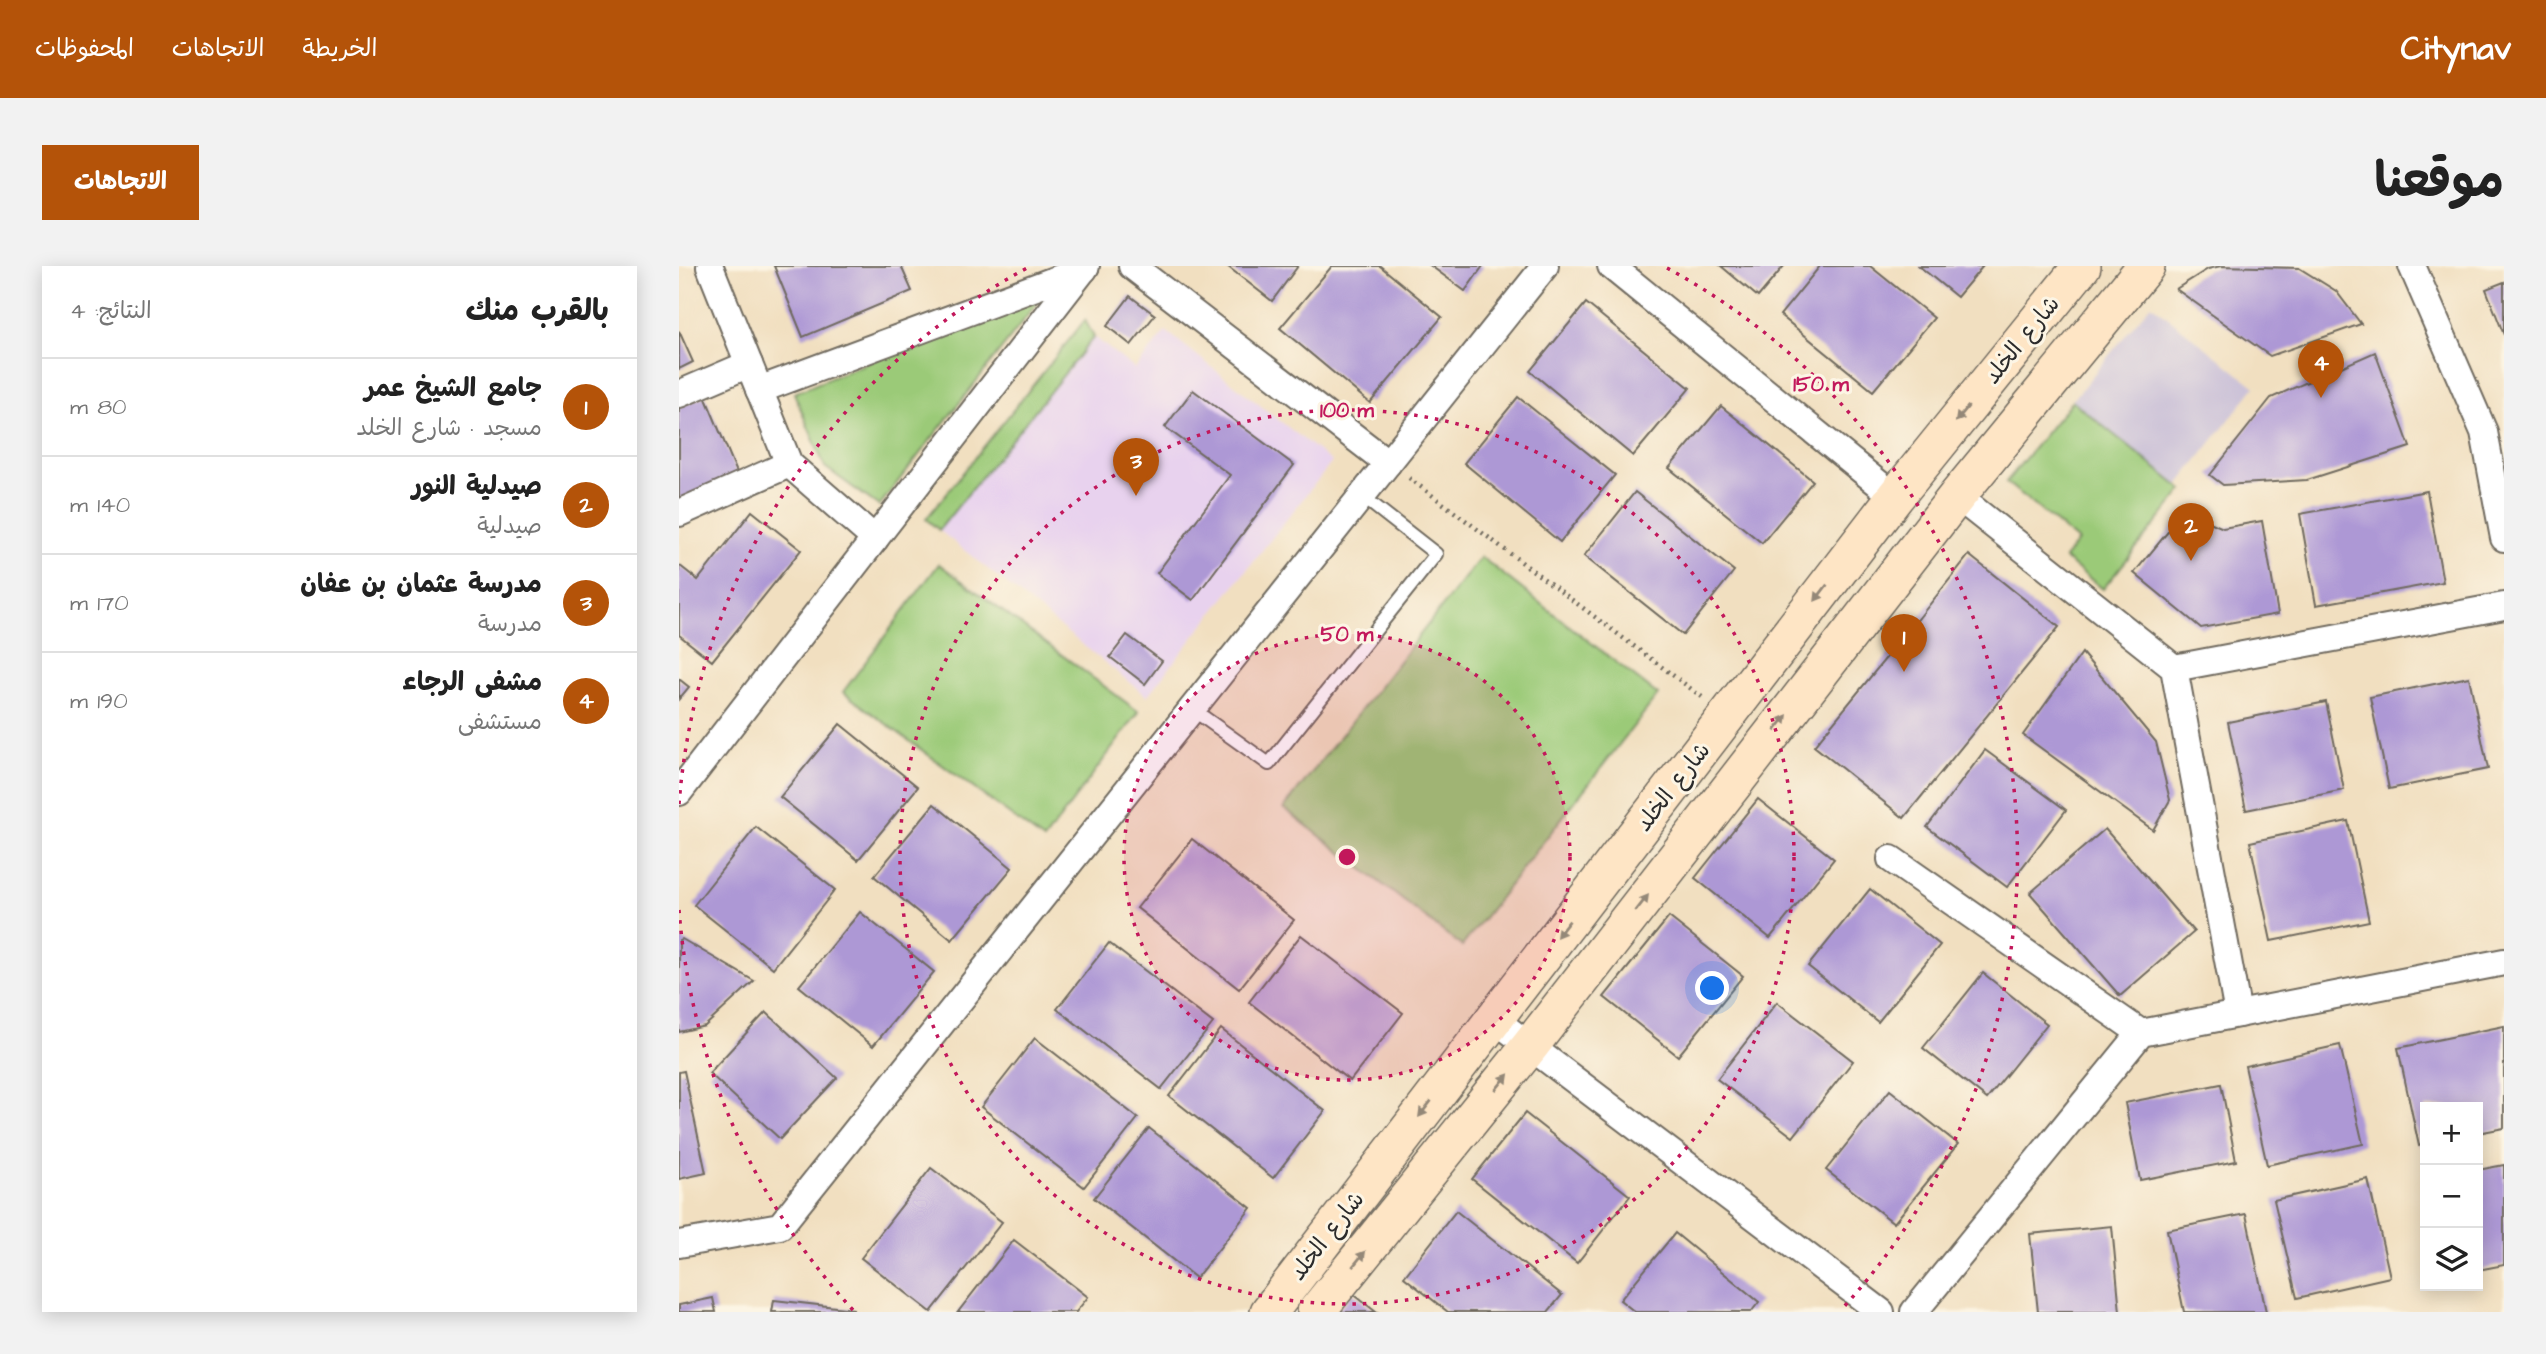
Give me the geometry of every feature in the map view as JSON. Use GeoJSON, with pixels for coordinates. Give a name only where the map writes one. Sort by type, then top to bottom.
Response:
{"type":"FeatureCollection","features":[{"type":"Feature","properties":{"kind":"street"},"geometry":{"type":"LineString","coordinates":[[1132,266],[1388,463]]}},
{"type":"Feature","properties":{"kind":"street"},"geometry":{"type":"LineString","coordinates":[[679,1244],[781,1226],[1545,266]]}},
{"type":"Feature","properties":{"kind":"street"},"geometry":{"type":"LineString","coordinates":[[1611,266],[1895,497]]}},
{"type":"Feature","properties":{"kind":"street","name":"شارع الخلد"},"geometry":{"type":"LineString","coordinates":[[1269,1312],[1895,497],[2082,266]]}},
{"type":"Feature","properties":{"kind":"street"},"geometry":{"type":"LineString","coordinates":[[1316,1312],[1530,1046],[1957,496],[2146,266]]}},
{"type":"Feature","properties":{"kind":"street"},"geometry":{"type":"LineString","coordinates":[[2412,266],[2484,432],[2504,538]]}},
{"type":"Feature","properties":{"kind":"street"},"geometry":{"type":"LineString","coordinates":[[710,267],[789,464],[875,539]]}},
{"type":"Feature","properties":{"kind":"street"},"geometry":{"type":"LineString","coordinates":[[759,390],[1085,268]]}},
{"type":"Feature","properties":{"kind":"street"},"geometry":{"type":"LineString","coordinates":[[679,792],[1085,268]]}},
{"type":"Feature","properties":{"kind":"street"},"geometry":{"type":"LineString","coordinates":[[679,394],[749,364]]}},
{"type":"Feature","properties":{"kind":"street"},"geometry":{"type":"LineString","coordinates":[[679,513],[789,464]]}},
{"type":"Feature","properties":{"kind":"street"},"geometry":{"type":"LineString","coordinates":[[1957,496],[2173,668],[2238,1014]]}},
{"type":"Feature","properties":{"kind":"street"},"geometry":{"type":"LineString","coordinates":[[2173,668],[2504,606]]}},
{"type":"Feature","properties":{"kind":"street"},"geometry":{"type":"LineString","coordinates":[[1891,859],[2141,1033]]}},
{"type":"Feature","properties":{"kind":"street"},"geometry":{"type":"LineString","coordinates":[[1914,1312],[2141,1033],[2504,962]]}},
{"type":"Feature","properties":{"kind":"street"},"geometry":{"type":"LineString","coordinates":[[1494,1019],[1881,1312]]}},
{"type":"Feature","properties":{"kind":"lane"},"geometry":{"type":"LineString","coordinates":[[1192,709],[1269,764],[1395,607],[1436,554],[1362,496]]}},
{"type":"Feature","properties":{"kind":"path"},"geometry":{"type":"LineString","coordinates":[[1388,463],[1727,716]]}},
{"type":"Feature","properties":{"kind":"shaded area"},"geometry":{"type":"Polygon","coordinates":[[[2151,304],[2255,387],[2178,485],[2072,401],[2151,304]]]}},
{"type":"Feature","properties":{"kind":"shaded area"},"geometry":{"type":"Polygon","coordinates":[[[1166,331],[1332,462],[1147,696],[939,530],[1094,337],[1135,369],[1166,331]]]}},
{"type":"Feature","properties":{"kind":"green space"},"geometry":{"type":"Polygon","coordinates":[[[1049,288],[879,506],[825,467],[794,393],[1049,288]]]}},
{"type":"Feature","properties":{"kind":"green space"},"geometry":{"type":"Polygon","coordinates":[[[1085,320],[1094,337],[939,530],[926,519],[1085,320]]]}},
{"type":"Feature","properties":{"kind":"green space"},"geometry":{"type":"Polygon","coordinates":[[[2072,401],[2183,490],[2103,589],[2064,558],[2078,541],[2006,482],[2072,401]]]}},
{"type":"Feature","properties":{"kind":"green space"},"geometry":{"type":"Polygon","coordinates":[[[1481,557],[1658,695],[1462,946],[1284,808],[1481,557]]]}},
{"type":"Feature","properties":{"kind":"green space"},"geometry":{"type":"Polygon","coordinates":[[[939,564],[1139,712],[1044,840],[843,692],[939,564]]]}},
{"type":"Feature","properties":{"kind":"building"},"geometry":{"type":"Polygon","coordinates":[[[774,266],[901,266],[912,291],[803,337],[774,266]]]}},
{"type":"Feature","properties":{"kind":"building"},"geometry":{"type":"Polygon","coordinates":[[[1227,266],[1298,266],[1272,301],[1227,266]]]}},
{"type":"Feature","properties":{"kind":"building"},"geometry":{"type":"Polygon","coordinates":[[[1332,266],[1380,266],[1442,317],[1370,403],[1280,328],[1332,266]]]}},
{"type":"Feature","properties":{"kind":"building"},"geometry":{"type":"Polygon","coordinates":[[[1431,266],[1483,266],[1465,291],[1431,266]]]}},
{"type":"Feature","properties":{"kind":"building"},"geometry":{"type":"Polygon","coordinates":[[[1721,266],[1784,266],[1758,297],[1721,266]]]}},
{"type":"Feature","properties":{"kind":"building"},"geometry":{"type":"Polygon","coordinates":[[[1820,266],[1870,266],[1934,318],[1873,391],[1780,315],[1820,266]]]}},
{"type":"Feature","properties":{"kind":"building"},"geometry":{"type":"Polygon","coordinates":[[[1919,266],[1983,266],[1957,297],[1919,266]]]}},
{"type":"Feature","properties":{"kind":"building"},"geometry":{"type":"Polygon","coordinates":[[[2221,266],[2299,268],[2336,291],[2361,324],[2270,356],[2176,289],[2208,269],[2221,266]]]}},
{"type":"Feature","properties":{"kind":"building"},"geometry":{"type":"Polygon","coordinates":[[[2504,282],[2504,335],[2486,289],[2504,282]]]}},
{"type":"Feature","properties":{"kind":"building"},"geometry":{"type":"Polygon","coordinates":[[[1130,296],[1155,315],[1131,345],[1107,326],[1130,296]]]}},
{"type":"Feature","properties":{"kind":"building"},"geometry":{"type":"Polygon","coordinates":[[[1586,303],[1690,388],[1633,456],[1530,371],[1586,303]]]}},
{"type":"Feature","properties":{"kind":"building"},"geometry":{"type":"Polygon","coordinates":[[[679,331],[693,362],[679,369],[679,331]]]}},
{"type":"Feature","properties":{"kind":"building"},"geometry":{"type":"Polygon","coordinates":[[[2375,352],[2410,447],[2307,480],[2223,485],[2210,475],[2271,398],[2375,352]]]}},
{"type":"Feature","properties":{"kind":"building"},"geometry":{"type":"Polygon","coordinates":[[[1193,390],[1294,465],[1193,600],[1157,573],[1230,475],[1165,427],[1193,390]]]}},
{"type":"Feature","properties":{"kind":"building"},"geometry":{"type":"Polygon","coordinates":[[[705,396],[738,475],[679,500],[679,407],[705,396]]]}},
{"type":"Feature","properties":{"kind":"building"},"geometry":{"type":"Polygon","coordinates":[[[1518,397],[1615,475],[1560,542],[1464,463],[1518,397]]]}},
{"type":"Feature","properties":{"kind":"building"},"geometry":{"type":"Polygon","coordinates":[[[1721,406],[1813,481],[1762,543],[1669,468],[1721,406]]]}},
{"type":"Feature","properties":{"kind":"building"},"geometry":{"type":"Polygon","coordinates":[[[2427,491],[2443,582],[2316,605],[2300,514],[2427,491]]]}},
{"type":"Feature","properties":{"kind":"building"},"geometry":{"type":"Polygon","coordinates":[[[1635,492],[1734,571],[1683,635],[1584,556],[1635,492]]]}},
{"type":"Feature","properties":{"kind":"building"},"geometry":{"type":"Polygon","coordinates":[[[752,511],[801,550],[712,661],[679,635],[679,565],[698,580],[752,511]]]}},
{"type":"Feature","properties":{"kind":"building"},"geometry":{"type":"Polygon","coordinates":[[[2185,511],[2223,528],[2262,521],[2278,614],[2201,628],[2134,573],[2185,511]]]}},
{"type":"Feature","properties":{"kind":"building"},"geometry":{"type":"Polygon","coordinates":[[[1969,555],[2059,627],[1904,818],[1814,746],[1903,637],[1898,639],[1893,636],[1891,626],[1901,622],[1907,628],[1907,633],[1969,555]]]}},
{"type":"Feature","properties":{"kind":"building"},"geometry":{"type":"Polygon","coordinates":[[[1127,635],[1162,661],[1145,684],[1110,657],[1127,635]]]}},
{"type":"Feature","properties":{"kind":"building"},"geometry":{"type":"Polygon","coordinates":[[[2082,653],[2156,742],[2170,800],[2153,830],[2023,735],[2082,653]]]}},
{"type":"Feature","properties":{"kind":"building"},"geometry":{"type":"Polygon","coordinates":[[[2469,677],[2488,769],[2389,789],[2370,697],[2469,677]]]}},
{"type":"Feature","properties":{"kind":"building"},"geometry":{"type":"Polygon","coordinates":[[[679,679],[689,687],[679,699],[679,679]]]}},
{"type":"Feature","properties":{"kind":"building"},"geometry":{"type":"Polygon","coordinates":[[[2326,702],[2344,790],[2246,810],[2228,722],[2326,702]]]}},
{"type":"Feature","properties":{"kind":"building"},"geometry":{"type":"Polygon","coordinates":[[[840,724],[918,787],[858,860],[780,797],[840,724]]]}},
{"type":"Feature","properties":{"kind":"building"},"geometry":{"type":"Polygon","coordinates":[[[1985,750],[2066,810],[2007,887],[1927,827],[1985,750]]]}},
{"type":"Feature","properties":{"kind":"building"},"geometry":{"type":"Polygon","coordinates":[[[1758,799],[1834,859],[1770,938],[1695,878],[1758,799]]]}},
{"type":"Feature","properties":{"kind":"building"},"geometry":{"type":"Polygon","coordinates":[[[934,804],[1012,868],[952,940],[874,876],[934,804]]]}},
{"type":"Feature","properties":{"kind":"building"},"geometry":{"type":"Polygon","coordinates":[[[2348,821],[2369,921],[2271,941],[2250,842],[2348,821]]]}},
{"type":"Feature","properties":{"kind":"building"},"geometry":{"type":"Polygon","coordinates":[[[756,827],[835,890],[773,968],[694,905],[756,827]]]}},
{"type":"Feature","properties":{"kind":"building"},"geometry":{"type":"Polygon","coordinates":[[[2105,829],[2194,932],[2120,996],[2030,893],[2105,829]]]}},
{"type":"Feature","properties":{"kind":"building"},"geometry":{"type":"Polygon","coordinates":[[[1192,839],[1294,920],[1239,989],[1137,908],[1192,839]]]}},
{"type":"Feature","properties":{"kind":"building"},"geometry":{"type":"Polygon","coordinates":[[[1870,889],[1940,945],[1878,1022],[1808,966],[1870,889]]]}},
{"type":"Feature","properties":{"kind":"building"},"geometry":{"type":"Polygon","coordinates":[[[860,912],[934,972],[873,1046],[799,986],[860,912]]]}},
{"type":"Feature","properties":{"kind":"building"},"geometry":{"type":"Polygon","coordinates":[[[1669,917],[1743,976],[1678,1056],[1604,997],[1669,917]]]}},
{"type":"Feature","properties":{"kind":"building"},"geometry":{"type":"Polygon","coordinates":[[[1301,935],[1403,1013],[1350,1081],[1249,1002],[1301,935]]]}},
{"type":"Feature","properties":{"kind":"building"},"geometry":{"type":"Polygon","coordinates":[[[682,939],[754,981],[705,1026],[679,1032],[679,940],[682,939]]]}},
{"type":"Feature","properties":{"kind":"building"},"geometry":{"type":"Polygon","coordinates":[[[1109,943],[1213,1023],[1161,1089],[1057,1009],[1109,943]]]}},
{"type":"Feature","properties":{"kind":"building"},"geometry":{"type":"Polygon","coordinates":[[[1983,973],[2047,1024],[1987,1099],[1923,1048],[1983,973]]]}},
{"type":"Feature","properties":{"kind":"building"},"geometry":{"type":"Polygon","coordinates":[[[1777,1002],[1853,1061],[1793,1137],[1717,1079],[1777,1002]]]}},
{"type":"Feature","properties":{"kind":"building"},"geometry":{"type":"Polygon","coordinates":[[[766,1012],[837,1078],[780,1139],[709,1073],[766,1012]]]}},
{"type":"Feature","properties":{"kind":"building"},"geometry":{"type":"Polygon","coordinates":[[[2504,1026],[2504,1128],[2483,1132],[2483,1102],[2420,1102],[2419,1146],[2398,1048],[2504,1026]]]}},
{"type":"Feature","properties":{"kind":"building"},"geometry":{"type":"Polygon","coordinates":[[[1221,1029],[1325,1111],[1273,1178],[1169,1096],[1221,1029]]]}},
{"type":"Feature","properties":{"kind":"building"},"geometry":{"type":"Polygon","coordinates":[[[1035,1038],[1138,1118],[1084,1187],[981,1107],[1035,1038]]]}},
{"type":"Feature","properties":{"kind":"building"},"geometry":{"type":"Polygon","coordinates":[[[2340,1045],[2363,1144],[2267,1165],[2245,1066],[2340,1045]]]}},
{"type":"Feature","properties":{"kind":"building"},"geometry":{"type":"Polygon","coordinates":[[[684,1071],[706,1173],[679,1179],[679,1072],[684,1071]]]}},
{"type":"Feature","properties":{"kind":"building"},"geometry":{"type":"Polygon","coordinates":[[[2221,1084],[2236,1161],[2140,1180],[2125,1103],[2221,1084]]]}},
{"type":"Feature","properties":{"kind":"building"},"geometry":{"type":"Polygon","coordinates":[[[1890,1090],[1958,1144],[1894,1223],[1826,1170],[1890,1090]]]}},
{"type":"Feature","properties":{"kind":"building"},"geometry":{"type":"Polygon","coordinates":[[[1525,1113],[1630,1196],[1577,1263],[1472,1179],[1525,1113]]]}},
{"type":"Feature","properties":{"kind":"building"},"geometry":{"type":"Polygon","coordinates":[[[1149,1128],[1251,1208],[1196,1278],[1094,1198],[1149,1128]]]}},
{"type":"Feature","properties":{"kind":"building"},"geometry":{"type":"Polygon","coordinates":[[[2504,1165],[2504,1265],[2483,1269],[2483,1228],[2483,1169],[2504,1165]]]}},
{"type":"Feature","properties":{"kind":"building"},"geometry":{"type":"Polygon","coordinates":[[[931,1168],[1002,1222],[931,1312],[861,1258],[931,1168]]]}},
{"type":"Feature","properties":{"kind":"building"},"geometry":{"type":"Polygon","coordinates":[[[2368,1179],[2390,1277],[2297,1298],[2274,1200],[2368,1179]]]}},
{"type":"Feature","properties":{"kind":"building"},"geometry":{"type":"Polygon","coordinates":[[[1456,1211],[1562,1295],[1548,1312],[1448,1312],[1404,1277],[1456,1211]]]}},
{"type":"Feature","properties":{"kind":"building"},"geometry":{"type":"Polygon","coordinates":[[[2246,1214],[2266,1312],[2184,1312],[2167,1230],[2246,1214]]]}},
{"type":"Feature","properties":{"kind":"building"},"geometry":{"type":"Polygon","coordinates":[[[2112,1226],[2120,1312],[2038,1312],[2030,1234],[2112,1226]]]}},
{"type":"Feature","properties":{"kind":"building"},"geometry":{"type":"Polygon","coordinates":[[[1675,1233],[1759,1302],[1751,1312],[1635,1312],[1620,1300],[1675,1233]]]}},
{"type":"Feature","properties":{"kind":"building"},"geometry":{"type":"Polygon","coordinates":[[[1014,1240],[1088,1297],[1076,1312],[958,1312],[1014,1240]]]}},
{"type":"Feature","properties":{"kind":"building"},"geometry":{"type":"Polygon","coordinates":[[[1352,1293],[1376,1312],[1337,1312],[1352,1293]]]}},
{"type":"Feature","properties":{"kind":"building"},"geometry":{"type":"Polygon","coordinates":[[[713,1298],[716,1312],[679,1312],[679,1305],[713,1298]]]}},
{"type":"Feature","properties":{"kind":"building"},"geometry":{"type":"Polygon","coordinates":[[[774,1300],[853,1309],[853,1312],[772,1312],[774,1300]]]}},
{"type":"Feature","properties":{"kind":"place","name":"مشفى الرجاء"},"geometry":{"type":"Point","coordinates":[2321,398]}},
{"type":"Feature","properties":{"kind":"place","name":"مدرسة عثمان بن عفان"},"geometry":{"type":"Point","coordinates":[1136,496]}},
{"type":"Feature","properties":{"kind":"place","name":"صيدلية النور"},"geometry":{"type":"Point","coordinates":[2191,561]}},
{"type":"Feature","properties":{"kind":"place","name":"جامع الشيخ عمر"},"geometry":{"type":"Point","coordinates":[1904,672]}}]}
